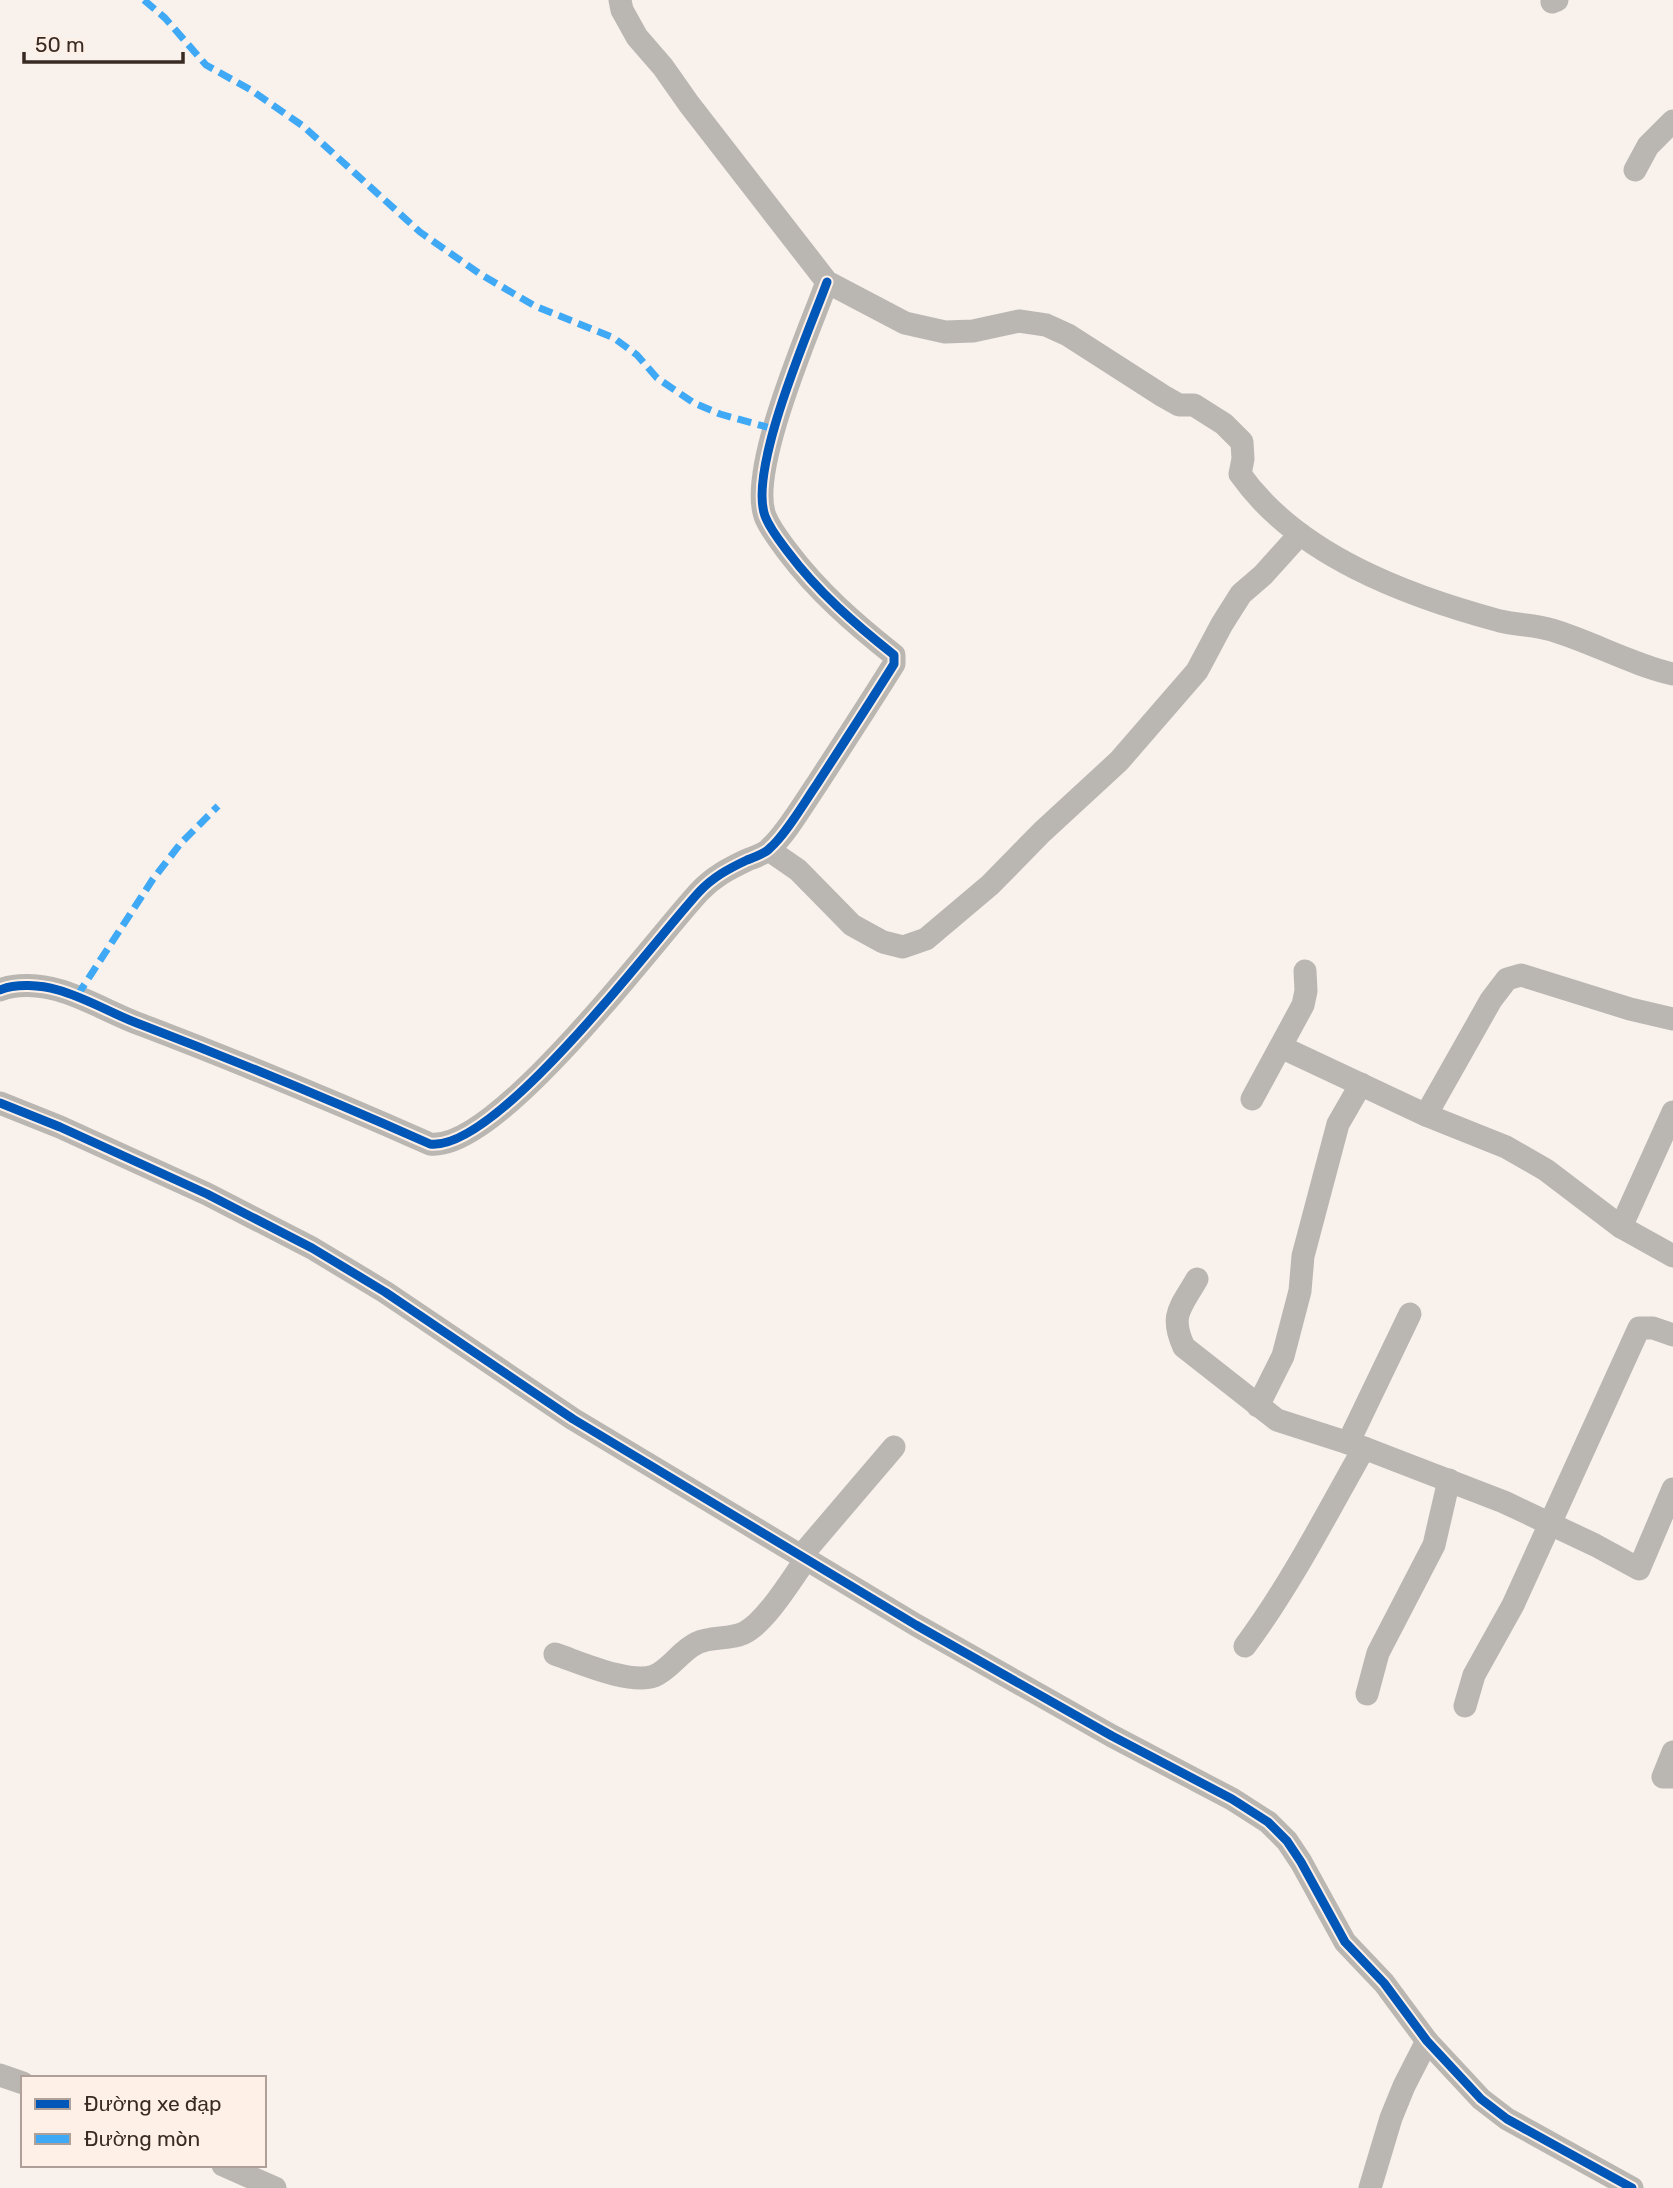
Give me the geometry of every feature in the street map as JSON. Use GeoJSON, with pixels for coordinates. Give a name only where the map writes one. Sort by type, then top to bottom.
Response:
{"type":"FeatureCollection","features":[{"type":"Feature","properties":{"kind":"street"},"geometry":{"type":"LineString","coordinates":[[620,0],[622,10],[637,37],[663,67],[827,282],[905,323],[945,332],[973,331],[1019,321],[1046,325],[1068,335],[1163,396],[1179,405],[1194,405],[1224,424],[1242,442],[1240,474],[1254,494],[1300,534],[1364,574],[1417,595],[1503,622],[1550,629],[1673,674]]}},
{"type":"Feature","properties":{"kind":"street"},"geometry":{"type":"LineString","coordinates":[[1635,170],[1648,146],[1673,121]]}},
{"type":"Feature","properties":{"kind":"street"},"geometry":{"type":"LineString","coordinates":[[0,990],[10,986],[54,989],[77,996],[119,1017],[237,1062],[430,1144],[440,1145],[475,1130],[531,1083],[620,987],[709,882],[720,873],[769,850],[804,803],[894,664],[894,655],[853,622],[808,579],[772,530],[764,513],[763,481],[774,429],[797,358],[827,282]]}},
{"type":"Feature","properties":{"kind":"street"},"geometry":{"type":"LineString","coordinates":[[769,850],[798,870],[852,925],[883,942],[903,947],[926,939],[990,885],[1042,832],[1119,761],[1197,671],[1241,594],[1270,568],[1300,534]]}},
{"type":"Feature","properties":{"kind":"street"},"geometry":{"type":"LineString","coordinates":[[1252,1099],[1303,1005],[1306,991],[1305,971]]}},
{"type":"Feature","properties":{"kind":"street"},"geometry":{"type":"LineString","coordinates":[[1426,1115],[1491,1000],[1507,979],[1521,975],[1630,1009],[1673,1019]]}},
{"type":"Feature","properties":{"kind":"street"},"geometry":{"type":"LineString","coordinates":[[1281,1047],[1426,1115],[1506,1147],[1546,1170],[1621,1227],[1673,1256]]}},
{"type":"Feature","properties":{"kind":"street"},"geometry":{"type":"LineString","coordinates":[[1258,1406],[1283,1356],[1300,1291],[1303,1256],[1338,1124],[1362,1084]]}},
{"type":"Feature","properties":{"kind":"street"},"geometry":{"type":"LineString","coordinates":[[0,1103],[60,1127],[195,1189],[312,1248],[385,1292],[573,1419],[804,1558],[1046,1699],[1232,1799],[1268,1822],[1301,1862],[1345,1942],[1384,1983],[1427,2041],[1481,2099],[1507,2119],[1632,2188]]}},
{"type":"Feature","properties":{"kind":"street"},"geometry":{"type":"LineString","coordinates":[[1621,1227],[1673,1112]]}},
{"type":"Feature","properties":{"kind":"street"},"geometry":{"type":"LineString","coordinates":[[1196,1279],[1176,1316],[1176,1331],[1184,1347],[1277,1420],[1356,1445],[1449,1480],[1550,1524],[1639,1569],[1673,1489]]}},
{"type":"Feature","properties":{"kind":"street"},"geometry":{"type":"LineString","coordinates":[[1245,1646],[1267,1616],[1315,1536],[1410,1314]]}},
{"type":"Feature","properties":{"kind":"street"},"geometry":{"type":"LineString","coordinates":[[1465,1706],[1474,1675],[1513,1605],[1639,1328],[1653,1328],[1673,1335]]}},
{"type":"Feature","properties":{"kind":"street"},"geometry":{"type":"LineString","coordinates":[[555,1654],[612,1672],[642,1678],[655,1675],[699,1642],[747,1632],[765,1614],[804,1558],[894,1447]]}},
{"type":"Feature","properties":{"kind":"street"},"geometry":{"type":"LineString","coordinates":[[1367,1694],[1378,1653],[1434,1545],[1449,1480]]}},
{"type":"Feature","properties":{"kind":"street"},"geometry":{"type":"LineString","coordinates":[[1673,1752],[1663,1777],[1673,1777]]}},
{"type":"Feature","properties":{"kind":"street"},"geometry":{"type":"LineString","coordinates":[[1370,2188],[1391,2118],[1427,2041]]}},
{"type":"Feature","properties":{"kind":"street"},"geometry":{"type":"LineString","coordinates":[[0,2075],[21,2082]]}},
{"type":"Feature","properties":{"kind":"street"},"geometry":{"type":"LineString","coordinates":[[228,2167],[275,2188]]}},
{"type":"Feature","properties":{"kind":"marked path"},"geometry":{"type":"LineString","coordinates":[[144,0],[165,18],[206,65],[251,90],[303,126],[420,232],[480,274],[535,306],[614,338],[637,355],[657,378],[694,403],[720,414],[774,429]]}},
{"type":"Feature","properties":{"kind":"marked path"},"geometry":{"type":"LineString","coordinates":[[77,996],[153,879],[181,843],[218,806]]}},
{"type":"Feature","properties":{"kind":"cycle path"},"geometry":{"type":"LineString","coordinates":[[0,990],[13,986],[29,986],[69,993],[430,1144],[459,1138],[494,1115],[572,1040],[704,887],[727,870],[765,852],[776,842],[801,809],[894,664],[894,655],[812,581],[778,539],[765,516],[762,494],[772,434],[827,282]]}},
{"type":"Feature","properties":{"kind":"cycle path"},"geometry":{"type":"LineString","coordinates":[[0,1103],[60,1127],[207,1194],[312,1248],[385,1292],[573,1419],[916,1625],[1112,1736],[1232,1799],[1268,1822],[1287,1841],[1301,1862],[1345,1942],[1384,1983],[1427,2041],[1481,2099],[1507,2119],[1632,2188]]}}]}
